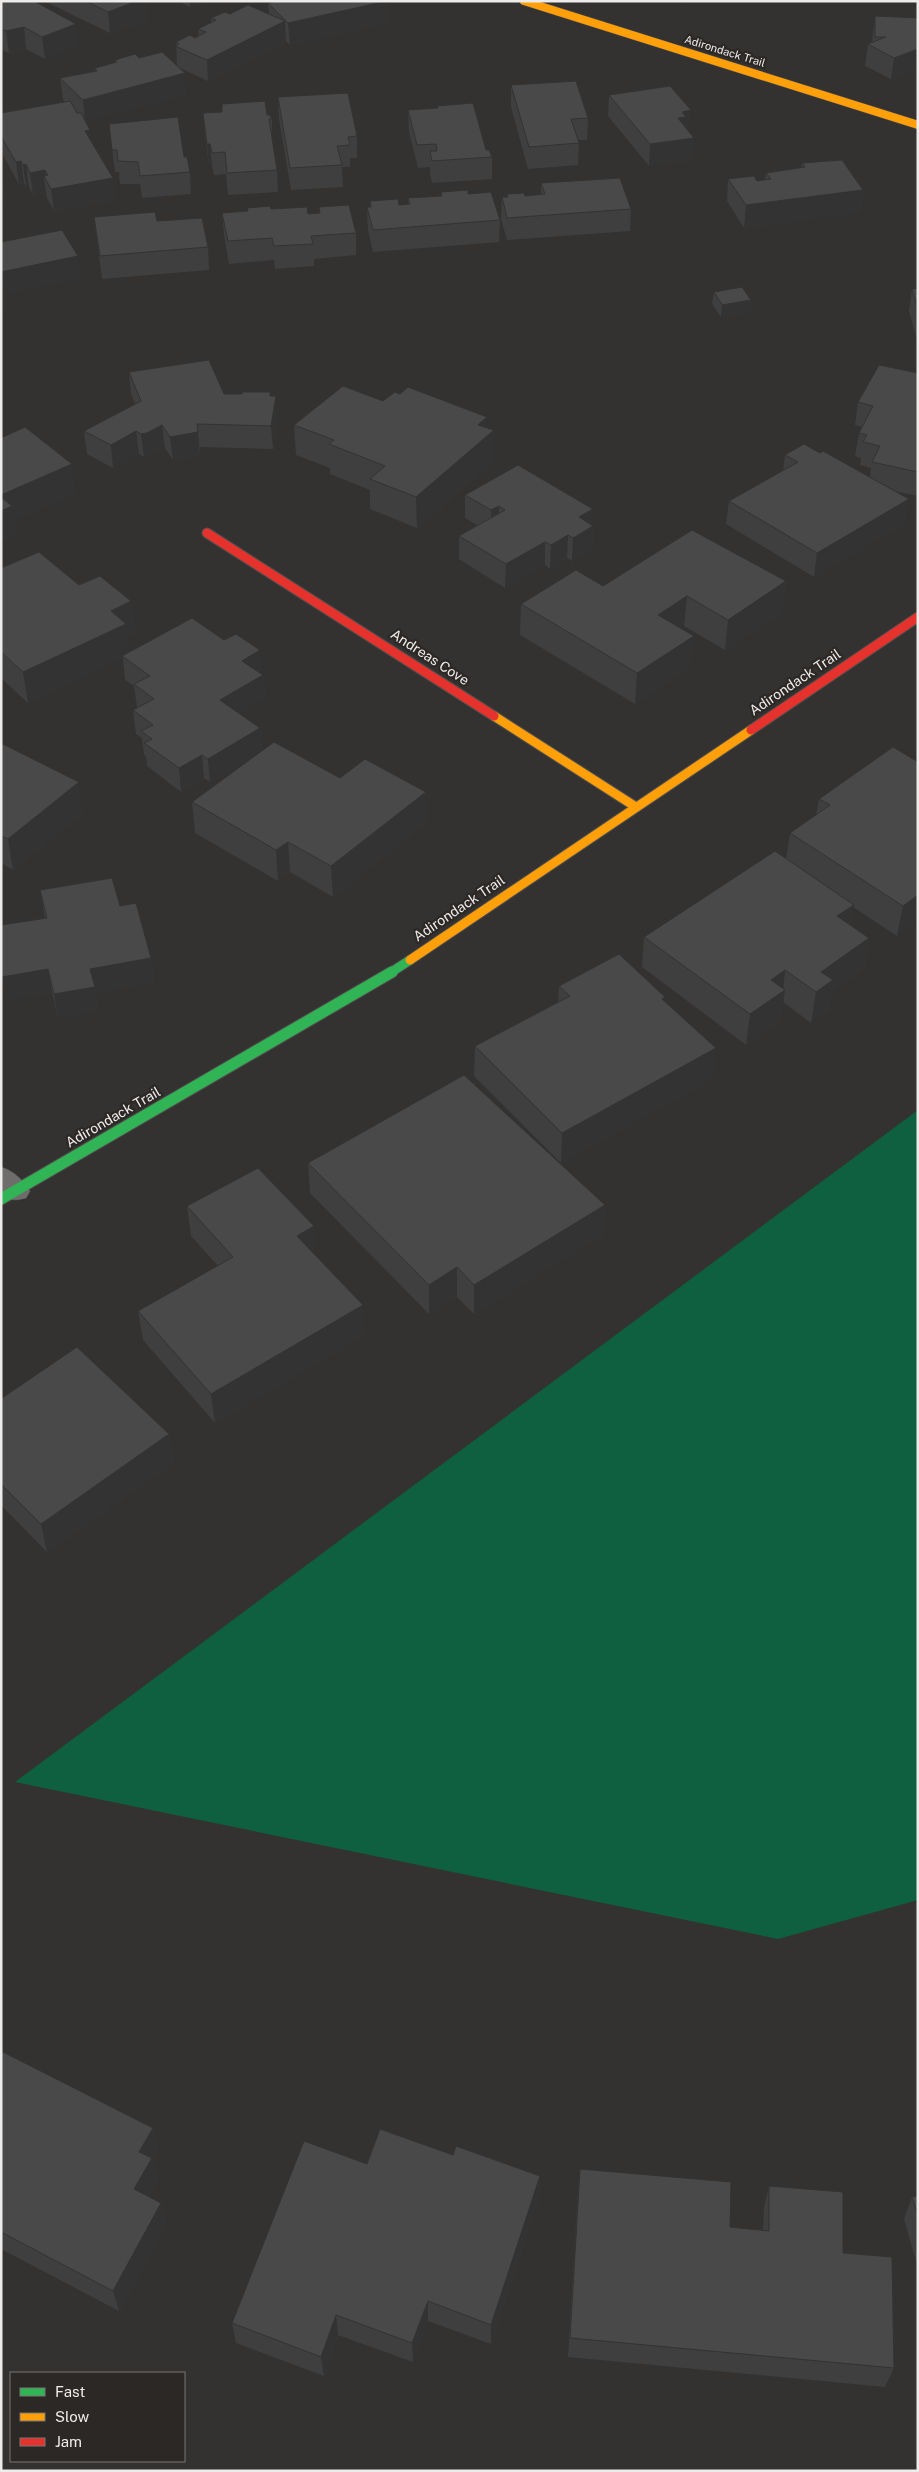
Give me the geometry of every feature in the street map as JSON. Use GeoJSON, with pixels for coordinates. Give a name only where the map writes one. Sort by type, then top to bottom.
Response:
{"type":"FeatureCollection","features":[{"type":"Feature","properties":{"kind":"street","name":"Adirondack Trail"},"geometry":{"type":"LineString","coordinates":[[524,1],[918,125]]}},
{"type":"Feature","properties":{"kind":"street","name":"Andreas Cove"},"geometry":{"type":"LineString","coordinates":[[207,533],[636,807]]}},
{"type":"Feature","properties":{"kind":"street","name":"Adirondack Trail"},"geometry":{"type":"LineString","coordinates":[[6,1189],[371,986],[918,617]]}},
{"type":"Feature","properties":{"kind":"green space"},"geometry":{"type":"Polygon","coordinates":[[[918,1110],[918,1900],[778,1939],[15,1782],[918,1110]]]}},
{"type":"Feature","properties":{"kind":"building"},"geometry":{"type":"Polygon","coordinates":[[[1,1],[34,1],[76,24],[42,37],[24,27],[6,31],[1,29],[1,1]]]}},
{"type":"Feature","properties":{"kind":"building"},"geometry":{"type":"Polygon","coordinates":[[[86,1],[137,1],[108,12],[86,1]]]}},
{"type":"Feature","properties":{"kind":"building"},"geometry":{"type":"Polygon","coordinates":[[[276,1],[387,1],[288,23],[268,3],[276,1]]]}},
{"type":"Feature","properties":{"kind":"building"},"geometry":{"type":"Polygon","coordinates":[[[248,5],[285,21],[207,60],[175,46],[179,44],[176,42],[190,35],[195,38],[206,32],[198,29],[216,20],[211,18],[225,12],[230,14],[248,5]]]}},
{"type":"Feature","properties":{"kind":"building"},"geometry":{"type":"Polygon","coordinates":[[[875,16],[918,18],[918,49],[894,58],[868,44],[886,37],[875,37],[875,16]]]}},
{"type":"Feature","properties":{"kind":"building"},"geometry":{"type":"Polygon","coordinates":[[[162,52],[185,73],[83,100],[60,78],[97,71],[95,68],[117,62],[115,60],[135,54],[139,58],[162,52]]]}},
{"type":"Feature","properties":{"kind":"building"},"geometry":{"type":"Polygon","coordinates":[[[576,81],[588,118],[571,119],[579,143],[529,147],[511,85],[576,81]]]}},
{"type":"Feature","properties":{"kind":"building"},"geometry":{"type":"Polygon","coordinates":[[[670,86],[691,110],[682,112],[686,117],[678,118],[694,138],[650,144],[609,95],[670,86]]]}},
{"type":"Feature","properties":{"kind":"building"},"geometry":{"type":"Polygon","coordinates":[[[348,93],[357,136],[348,137],[350,145],[337,146],[342,165],[290,168],[278,97],[348,93]]]}},
{"type":"Feature","properties":{"kind":"building"},"geometry":{"type":"Polygon","coordinates":[[[70,101],[77,113],[81,113],[90,130],[85,131],[113,178],[51,189],[44,176],[48,175],[45,170],[30,173],[26,164],[23,165],[21,161],[16,162],[1,136],[1,113],[70,101]]]}},
{"type":"Feature","properties":{"kind":"building"},"geometry":{"type":"Polygon","coordinates":[[[265,101],[267,115],[270,115],[272,119],[269,119],[277,170],[227,173],[225,152],[212,153],[210,144],[207,144],[203,113],[222,112],[222,104],[265,101]]]}},
{"type":"Feature","properties":{"kind":"building"},"geometry":{"type":"Polygon","coordinates":[[[473,103],[486,150],[489,150],[492,157],[432,161],[430,151],[437,151],[436,144],[417,145],[408,110],[473,103]]]}},
{"type":"Feature","properties":{"kind":"building"},"geometry":{"type":"Polygon","coordinates":[[[178,117],[184,157],[187,157],[190,172],[140,176],[138,162],[118,161],[117,150],[112,150],[109,124],[178,117]]]}},
{"type":"Feature","properties":{"kind":"building"},"geometry":{"type":"Polygon","coordinates":[[[842,160],[863,190],[746,205],[728,179],[754,176],[757,181],[771,179],[766,173],[805,167],[802,163],[842,160]]]}},
{"type":"Feature","properties":{"kind":"building"},"geometry":{"type":"Polygon","coordinates":[[[620,178],[631,209],[507,218],[502,197],[508,197],[507,194],[524,193],[525,196],[545,194],[541,183],[620,178]]]}},
{"type":"Feature","properties":{"kind":"building"},"geometry":{"type":"Polygon","coordinates":[[[468,190],[468,194],[491,192],[500,220],[373,230],[367,207],[371,207],[370,201],[398,199],[399,205],[410,204],[408,198],[442,196],[441,192],[468,190]]]}},
{"type":"Feature","properties":{"kind":"building"},"geometry":{"type":"Polygon","coordinates":[[[349,205],[356,233],[311,236],[313,244],[274,246],[272,238],[228,241],[222,213],[248,211],[247,208],[270,206],[271,209],[307,207],[308,214],[320,213],[319,207],[349,205]]]}},
{"type":"Feature","properties":{"kind":"building"},"geometry":{"type":"Polygon","coordinates":[[[155,212],[157,221],[202,218],[208,247],[100,256],[94,217],[155,212]]]}},
{"type":"Feature","properties":{"kind":"building"},"geometry":{"type":"Polygon","coordinates":[[[62,230],[78,256],[1,272],[1,242],[62,230]]]}},
{"type":"Feature","properties":{"kind":"building"},"geometry":{"type":"Polygon","coordinates":[[[742,287],[751,300],[722,305],[714,292],[742,287]]]}},
{"type":"Feature","properties":{"kind":"building"},"geometry":{"type":"Polygon","coordinates":[[[918,288],[918,309],[912,289],[918,288]]]}},
{"type":"Feature","properties":{"kind":"building"},"geometry":{"type":"Polygon","coordinates":[[[209,360],[224,394],[270,392],[270,396],[276,396],[271,426],[197,424],[198,432],[170,437],[162,425],[147,433],[141,434],[136,431],[111,445],[84,431],[141,401],[129,372],[209,360]]]}},
{"type":"Feature","properties":{"kind":"building"},"geometry":{"type":"Polygon","coordinates":[[[879,365],[918,373],[918,472],[872,462],[880,446],[863,442],[867,435],[859,433],[873,406],[858,402],[879,365]]]}},
{"type":"Feature","properties":{"kind":"building"},"geometry":{"type":"Polygon","coordinates":[[[343,386],[383,401],[395,392],[400,394],[408,387],[487,417],[478,425],[494,430],[416,497],[370,479],[385,466],[329,444],[334,440],[294,425],[343,386]]]}},
{"type":"Feature","properties":{"kind":"building"},"geometry":{"type":"Polygon","coordinates":[[[25,427],[72,464],[1,495],[1,438],[25,427]]]}},
{"type":"Feature","properties":{"kind":"building"},"geometry":{"type":"Polygon","coordinates":[[[804,444],[820,453],[823,451],[909,499],[817,553],[729,501],[798,462],[785,455],[804,444]]]}},
{"type":"Feature","properties":{"kind":"building"},"geometry":{"type":"Polygon","coordinates":[[[518,465],[593,509],[579,517],[593,526],[573,538],[568,535],[551,545],[545,542],[506,564],[459,536],[505,510],[499,506],[491,510],[465,495],[518,465]]]}},
{"type":"Feature","properties":{"kind":"building"},"geometry":{"type":"Polygon","coordinates":[[[1,497],[12,506],[1,511],[1,497]]]}},
{"type":"Feature","properties":{"kind":"building"},"geometry":{"type":"Polygon","coordinates":[[[692,530],[786,581],[728,620],[687,596],[658,615],[694,636],[637,673],[521,604],[576,570],[603,586],[692,530]]]}},
{"type":"Feature","properties":{"kind":"building"},"geometry":{"type":"Polygon","coordinates":[[[39,552],[79,585],[100,576],[131,601],[111,611],[126,624],[23,672],[1,652],[1,568],[39,552]]]}},
{"type":"Feature","properties":{"kind":"building"},"geometry":{"type":"Polygon","coordinates":[[[192,618],[224,640],[236,634],[260,650],[242,661],[263,675],[220,700],[260,728],[208,759],[202,755],[179,768],[144,743],[152,739],[141,731],[153,725],[133,710],[154,699],[134,684],[150,676],[122,656],[192,618]]]}},
{"type":"Feature","properties":{"kind":"building"},"geometry":{"type":"Polygon","coordinates":[[[274,742],[340,778],[365,759],[426,792],[331,866],[288,842],[276,850],[192,802],[274,742]]]}},
{"type":"Feature","properties":{"kind":"building"},"geometry":{"type":"Polygon","coordinates":[[[1,743],[79,782],[8,839],[1,836],[1,743]]]}},
{"type":"Feature","properties":{"kind":"building"},"geometry":{"type":"Polygon","coordinates":[[[893,747],[918,762],[918,895],[903,906],[790,833],[830,805],[819,799],[893,747]]]}},
{"type":"Feature","properties":{"kind":"building"},"geometry":{"type":"Polygon","coordinates":[[[775,851],[854,905],[837,916],[869,938],[821,972],[833,980],[816,992],[785,970],[771,980],[785,990],[750,1014],[644,937],[775,851]]]}},
{"type":"Feature","properties":{"kind":"building"},"geometry":{"type":"Polygon","coordinates":[[[112,878],[120,906],[136,903],[151,958],[90,969],[95,987],[54,994],[48,969],[2,977],[1,925],[47,918],[40,890],[112,878]]]}},
{"type":"Feature","properties":{"kind":"building"},"geometry":{"type":"Polygon","coordinates":[[[619,954],[665,997],[662,999],[716,1048],[562,1133],[475,1046],[570,996],[559,986],[619,954]]]}},
{"type":"Feature","properties":{"kind":"building"},"geometry":{"type":"Polygon","coordinates":[[[464,1075],[605,1205],[474,1285],[457,1267],[429,1285],[308,1163],[464,1075]]]}},
{"type":"Feature","properties":{"kind":"building"},"geometry":{"type":"Polygon","coordinates":[[[258,1168],[314,1226],[297,1236],[363,1305],[211,1394],[138,1311],[233,1257],[187,1206],[258,1168]]]}},
{"type":"Feature","properties":{"kind":"building"},"geometry":{"type":"Polygon","coordinates":[[[77,1347],[169,1434],[41,1524],[1,1484],[1,1397],[77,1347]]]}},
{"type":"Feature","properties":{"kind":"building"},"geometry":{"type":"Polygon","coordinates":[[[1,2051],[153,2128],[139,2152],[152,2158],[134,2189],[161,2203],[113,2291],[1,2232],[1,2051]]]}},
{"type":"Feature","properties":{"kind":"building"},"geometry":{"type":"Polygon","coordinates":[[[380,2129],[453,2155],[456,2146],[540,2176],[491,2325],[428,2301],[412,2343],[336,2315],[321,2357],[232,2323],[304,2141],[367,2164],[380,2129]]]}},
{"type":"Feature","properties":{"kind":"building"},"geometry":{"type":"Polygon","coordinates":[[[580,2169],[731,2182],[730,2227],[769,2231],[769,2186],[843,2192],[843,2253],[892,2257],[894,2368],[570,2338],[580,2169]]]}},
{"type":"Feature","properties":{"kind":"building"},"geometry":{"type":"Polygon","coordinates":[[[918,2196],[918,2216],[912,2197],[918,2196]]]}},
{"type":"Feature","properties":{"kind":"traffic: fast"},"geometry":{"type":"LineString","coordinates":[[1,1199],[371,986],[410,960]]}},
{"type":"Feature","properties":{"kind":"traffic: slow"},"geometry":{"type":"LineString","coordinates":[[524,1],[918,125]]}},
{"type":"Feature","properties":{"kind":"traffic: slow"},"geometry":{"type":"LineString","coordinates":[[494,716],[636,807]]}},
{"type":"Feature","properties":{"kind":"traffic: slow"},"geometry":{"type":"LineString","coordinates":[[410,960],[751,730]]}},
{"type":"Feature","properties":{"kind":"traffic: jam"},"geometry":{"type":"LineString","coordinates":[[207,533],[494,716]]}},
{"type":"Feature","properties":{"kind":"traffic: jam"},"geometry":{"type":"LineString","coordinates":[[751,730],[918,617]]}}]}
